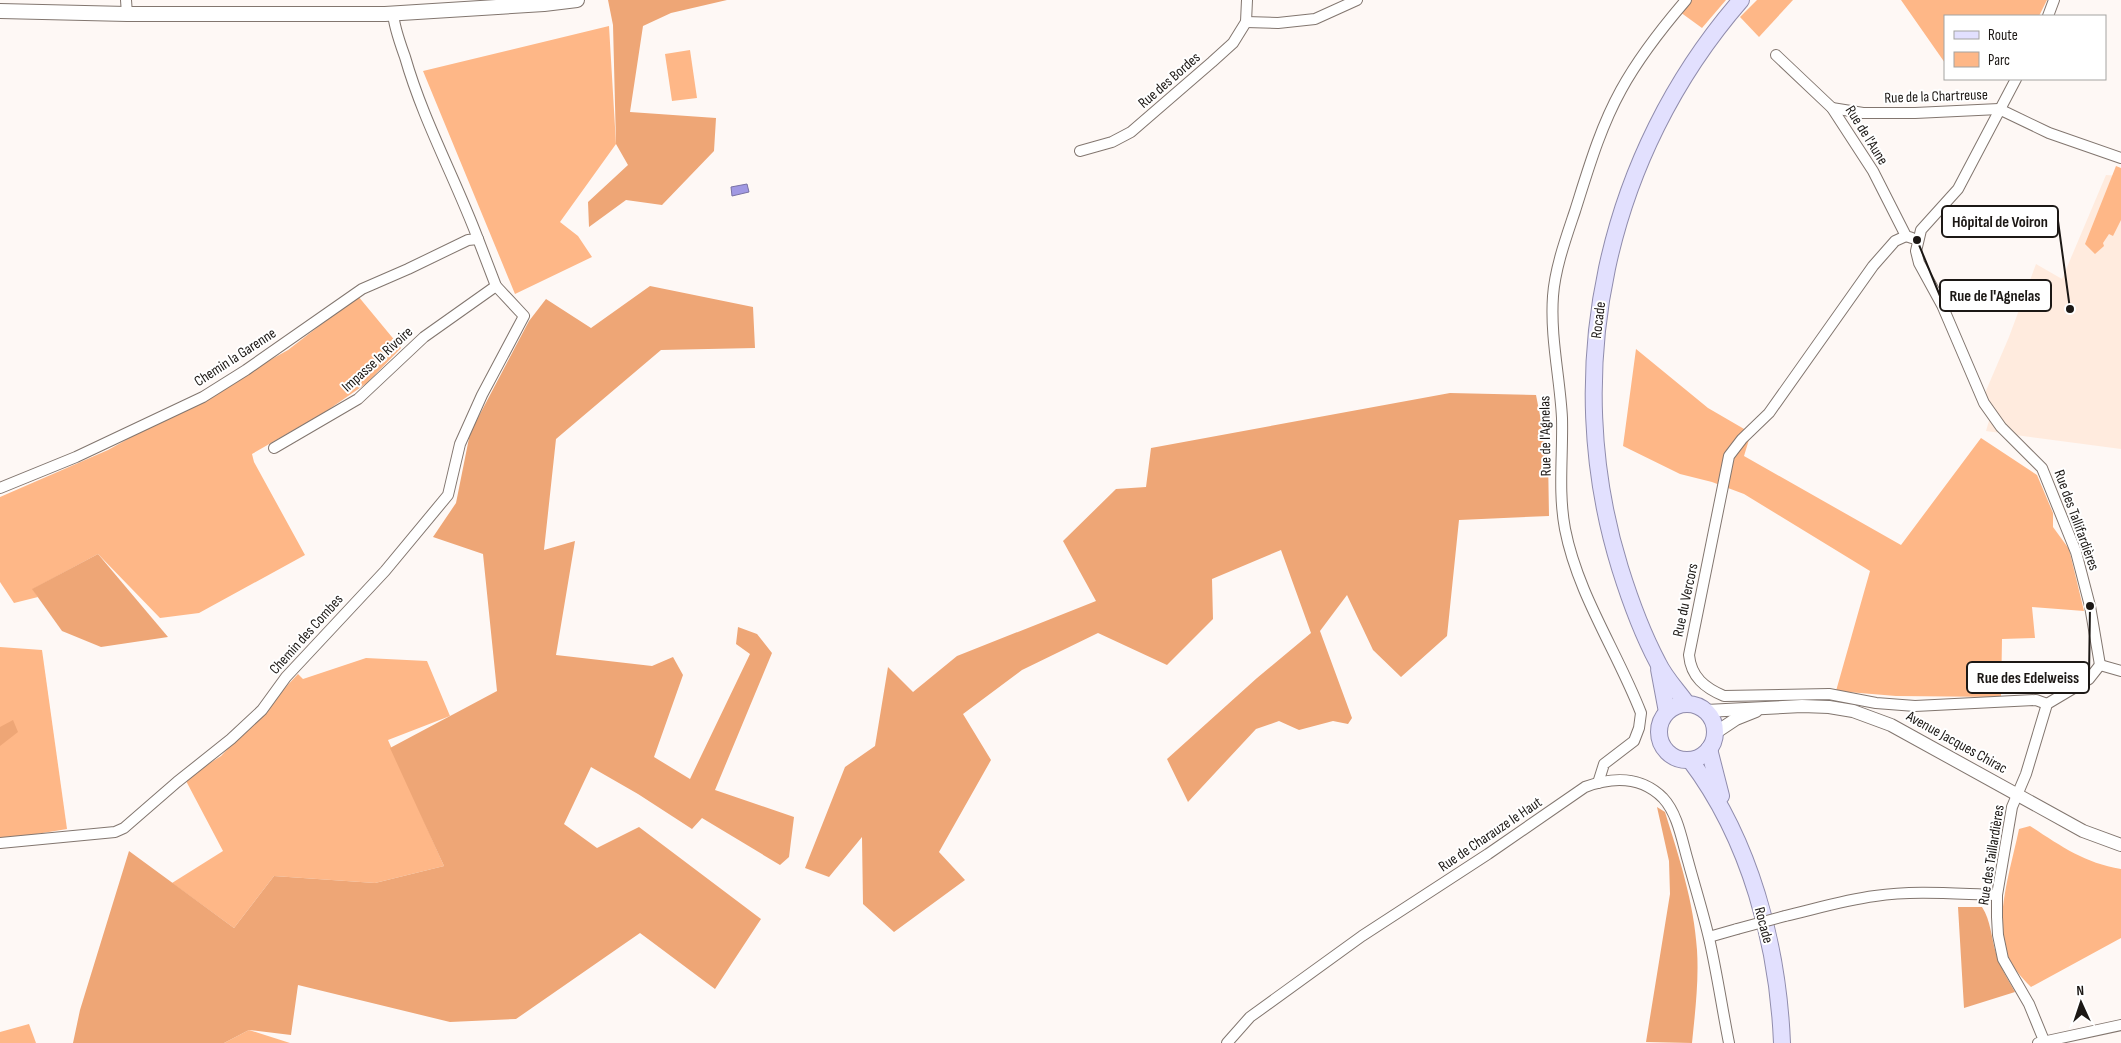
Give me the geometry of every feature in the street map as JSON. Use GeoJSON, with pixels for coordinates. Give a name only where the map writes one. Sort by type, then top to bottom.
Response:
{"type":"FeatureCollection","features":[{"type":"Feature","properties":{"kind":"main road"},"geometry":{"type":"LineString","coordinates":[[0,11],[127,14],[389,13],[544,4],[577,0]]}},
{"type":"Feature","properties":{"kind":"main road","name":"Rocade"},"geometry":{"type":"LineString","coordinates":[[1687,704],[1659,665],[1628,592],[1604,508],[1594,412],[1596,335],[1611,247],[1631,182],[1645,148],[1658,120],[1688,70],[1706,43],[1741,0]]}},
{"type":"Feature","properties":{"kind":"main road","name":"Rocade"},"geometry":{"type":"LineString","coordinates":[[1659,665],[1667,712]]}},
{"type":"Feature","properties":{"kind":"main road"},"geometry":{"type":"LineString","coordinates":[[1687,704],[1701,707],[1706,711],[1712,717],[1716,733],[1710,749],[1698,758],[1690,760],[1674,756],[1662,744],[1659,727],[1667,712],[1676,706],[1687,704]]}},
{"type":"Feature","properties":{"kind":"main road","name":"Rocade"},"geometry":{"type":"LineString","coordinates":[[1710,749],[1725,812],[1751,878],[1768,937],[1777,988],[1782,1043]]}},
{"type":"Feature","properties":{"kind":"main road","name":"Rocade"},"geometry":{"type":"LineString","coordinates":[[1690,760],[1725,812]]}},
{"type":"Feature","properties":{"kind":"street"},"geometry":{"type":"LineString","coordinates":[[126,0],[127,14]]}},
{"type":"Feature","properties":{"kind":"street","name":"Rue des Bordes"},"geometry":{"type":"LineString","coordinates":[[1080,151],[1112,142],[1131,132],[1233,43],[1246,22],[1247,0]]}},
{"type":"Feature","properties":{"kind":"street"},"geometry":{"type":"LineString","coordinates":[[1246,22],[1278,23],[1315,19],[1357,0]]}},
{"type":"Feature","properties":{"kind":"street","name":"Rue de l'Agnelas"},"geometry":{"type":"LineString","coordinates":[[1598,783],[1604,764],[1634,741],[1640,728],[1641,713],[1593,612],[1565,530],[1560,473],[1562,410],[1553,296],[1569,229],[1608,115],[1657,34],[1686,0]]}},
{"type":"Feature","properties":{"kind":"street"},"geometry":{"type":"LineString","coordinates":[[2048,15],[2054,0]]}},
{"type":"Feature","properties":{"kind":"street"},"geometry":{"type":"LineString","coordinates":[[389,13],[438,148],[465,205],[496,286]]}},
{"type":"Feature","properties":{"kind":"street","name":"Rue de l'Aune"},"geometry":{"type":"LineString","coordinates":[[1776,55],[1832,108],[1873,171],[1906,236]]}},
{"type":"Feature","properties":{"kind":"street"},"geometry":{"type":"LineString","coordinates":[[1906,236],[1917,240],[1921,230],[1958,189],[2015,80]]}},
{"type":"Feature","properties":{"kind":"street","name":"Rue de la Chartreuse"},"geometry":{"type":"LineString","coordinates":[[1832,108],[1863,113],[1916,114],[1999,109],[2049,133],[2121,158]]}},
{"type":"Feature","properties":{"kind":"street","name":"Rue du Vercors"},"geometry":{"type":"LineString","coordinates":[[1906,236],[1895,242],[1873,266],[1769,413],[1742,439],[1729,456],[1689,655],[1690,666],[1697,678],[1708,690],[1724,696],[1829,694],[1915,706],[2036,700],[2047,704]]}},
{"type":"Feature","properties":{"kind":"street","name":"Chemin la Garenne"},"geometry":{"type":"LineString","coordinates":[[0,488],[76,457],[204,397],[362,289],[408,270],[468,240],[478,239]]}},
{"type":"Feature","properties":{"kind":"street","name":"Rue des Tallifardières"},"geometry":{"type":"LineString","coordinates":[[1917,240],[1916,252],[1919,263],[1942,305],[1984,403],[2002,427],[2042,468],[2076,552],[2090,606],[2100,665]]}},
{"type":"Feature","properties":{"kind":"street","name":"Chemin des Combes"},"geometry":{"type":"LineString","coordinates":[[0,842],[115,832],[124,828],[231,739],[262,710],[286,677],[384,571],[448,495],[460,444],[482,395],[524,316],[496,286]]}},
{"type":"Feature","properties":{"kind":"street","name":"Impasse la Rivoire"},"geometry":{"type":"LineString","coordinates":[[274,448],[358,399],[424,337],[496,286]]}},
{"type":"Feature","properties":{"kind":"street"},"geometry":{"type":"LineString","coordinates":[[2047,704],[2089,679],[2100,665],[2121,672]]}},
{"type":"Feature","properties":{"kind":"street","name":"Rue des Taillardières"},"geometry":{"type":"LineString","coordinates":[[2042,1042],[2030,1004],[2003,959],[1998,935],[1997,895],[2012,807],[2026,774],[2047,704]]}},
{"type":"Feature","properties":{"kind":"street","name":"Avenue Jacques Chirac"},"geometry":{"type":"LineString","coordinates":[[1706,711],[1828,707],[1853,711],[1891,725],[2082,831],[2121,845]]}},
{"type":"Feature","properties":{"kind":"street","name":"Avenue Jacques Chirac"},"geometry":{"type":"LineString","coordinates":[[1716,733],[1736,719],[1766,708]]}},
{"type":"Feature","properties":{"kind":"street","name":"Rue de Charauze le Haut"},"geometry":{"type":"LineString","coordinates":[[1227,1043],[1250,1017],[1362,936],[1585,788],[1598,783],[1620,780],[1634,782],[1652,789],[1664,799],[1677,823],[1709,937],[1729,1043]]}},
{"type":"Feature","properties":{"kind":"street"},"geometry":{"type":"LineString","coordinates":[[1709,937],[1842,902],[1876,896],[1921,893],[1997,895]]}},
{"type":"Feature","properties":{"kind":"street"},"geometry":{"type":"LineString","coordinates":[[2042,1042],[2120,1025]]}},
{"type":"Feature","properties":{"kind":"shaded area"},"geometry":{"type":"Polygon","coordinates":[[[608,0],[727,0],[671,13],[643,26],[630,112],[716,118],[714,151],[662,205],[626,200],[589,227],[588,202],[628,165],[616,144],[613,25],[608,0]]]}},
{"type":"Feature","properties":{"kind":"shaded area"},"geometry":{"type":"Polygon","coordinates":[[[2106,175],[2121,176],[2121,449],[1986,431],[1991,414],[1979,407],[2009,337],[2036,264],[2062,279],[2106,175]]]}},
{"type":"Feature","properties":{"kind":"shaded area"},"geometry":{"type":"Polygon","coordinates":[[[747,184],[749,192],[732,196],[731,187],[747,184]]]}},
{"type":"Feature","properties":{"kind":"shaded area"},"geometry":{"type":"Polygon","coordinates":[[[650,286],[753,307],[755,348],[661,350],[556,439],[544,550],[575,541],[556,655],[652,666],[673,657],[683,675],[654,757],[690,779],[750,654],[736,644],[738,627],[757,634],[772,653],[715,790],[794,817],[789,857],[780,865],[702,818],[692,829],[638,794],[591,767],[564,824],[597,848],[639,827],[761,919],[715,989],[640,933],[516,1019],[450,1022],[298,985],[291,1035],[249,1030],[224,1043],[73,1043],[80,1010],[129,851],[234,928],[274,876],[375,883],[444,866],[390,748],[497,691],[483,554],[433,537],[456,503],[470,433],[529,321],[546,299],[591,328],[650,286]]]}},
{"type":"Feature","properties":{"kind":"shaded area"},"geometry":{"type":"Polygon","coordinates":[[[1450,393],[1536,395],[1548,456],[1549,516],[1459,520],[1447,636],[1401,677],[1373,650],[1347,595],[1320,631],[1352,718],[1348,724],[1333,721],[1299,730],[1279,721],[1256,729],[1188,802],[1167,759],[1257,678],[1311,633],[1281,550],[1212,579],[1213,619],[1167,665],[1098,633],[1022,670],[963,714],[991,760],[939,852],[965,880],[894,932],[863,904],[862,837],[829,877],[805,868],[845,767],[875,746],[888,667],[913,692],[957,656],[1096,601],[1063,541],[1116,489],[1146,487],[1151,448],[1450,393]]]}},
{"type":"Feature","properties":{"kind":"shaded area"},"geometry":{"type":"Polygon","coordinates":[[[98,554],[168,637],[101,647],[62,631],[32,589],[98,554]]]}},
{"type":"Feature","properties":{"kind":"shaded area"},"geometry":{"type":"Polygon","coordinates":[[[13,720],[18,732],[0,746],[0,727],[13,720]]]}},
{"type":"Feature","properties":{"kind":"shaded area"},"geometry":{"type":"Polygon","coordinates":[[[1657,807],[1665,812],[1693,915],[1697,950],[1697,973],[1692,1043],[1646,1042],[1670,894],[1669,861],[1657,807]]]}},
{"type":"Feature","properties":{"kind":"shaded area"},"geometry":{"type":"Polygon","coordinates":[[[1958,907],[1982,907],[1989,923],[1998,958],[2015,992],[1964,1008],[1958,907]]]}},
{"type":"Feature","properties":{"kind":"green space"},"geometry":{"type":"Polygon","coordinates":[[[1688,0],[1726,0],[1702,28],[1680,12],[1688,0]]]}},
{"type":"Feature","properties":{"kind":"green space"},"geometry":{"type":"Polygon","coordinates":[[[1757,0],[1793,0],[1759,37],[1740,17],[1757,0]]]}},
{"type":"Feature","properties":{"kind":"green space"},"geometry":{"type":"Polygon","coordinates":[[[1901,0],[2047,0],[2040,15],[1944,15],[1944,62],[1901,0]]]}},
{"type":"Feature","properties":{"kind":"green space"},"geometry":{"type":"Polygon","coordinates":[[[609,26],[616,144],[560,222],[578,236],[592,257],[515,294],[423,71],[609,26]]]}},
{"type":"Feature","properties":{"kind":"green space"},"geometry":{"type":"Polygon","coordinates":[[[690,50],[697,98],[672,101],[665,54],[690,50]]]}},
{"type":"Feature","properties":{"kind":"green space"},"geometry":{"type":"Polygon","coordinates":[[[2116,166],[2121,168],[2121,220],[2113,236],[2109,234],[2103,243],[2104,246],[2095,254],[2085,244],[2116,166]]]}},
{"type":"Feature","properties":{"kind":"green space"},"geometry":{"type":"Polygon","coordinates":[[[358,296],[401,348],[367,383],[325,412],[252,454],[254,462],[305,555],[199,613],[160,618],[98,554],[33,589],[38,597],[14,603],[0,582],[0,497],[108,450],[288,350],[358,296]]]}},
{"type":"Feature","properties":{"kind":"green space"},"geometry":{"type":"Polygon","coordinates":[[[1636,349],[1708,408],[1751,433],[1744,456],[1901,545],[1981,438],[2037,475],[2053,513],[2053,527],[2069,549],[2084,611],[2032,607],[2035,638],[2002,639],[2001,697],[1896,696],[1836,691],[1870,571],[1744,494],[1712,482],[1680,474],[1623,446],[1636,349]]]}},
{"type":"Feature","properties":{"kind":"green space"},"geometry":{"type":"Polygon","coordinates":[[[0,647],[42,650],[67,829],[0,840],[0,647]]]}},
{"type":"Feature","properties":{"kind":"green space"},"geometry":{"type":"Polygon","coordinates":[[[366,658],[427,661],[450,716],[388,740],[444,866],[375,883],[274,876],[234,928],[172,883],[223,851],[185,779],[221,756],[298,674],[303,679],[366,658]]]}},
{"type":"Feature","properties":{"kind":"green space"},"geometry":{"type":"Polygon","coordinates":[[[2030,826],[2084,858],[2121,869],[2121,938],[2031,987],[2008,957],[2003,938],[2002,923],[2005,891],[2019,829],[2030,826]]]}},
{"type":"Feature","properties":{"kind":"green space"},"geometry":{"type":"Polygon","coordinates":[[[29,1024],[36,1043],[0,1043],[0,1032],[29,1024]]]}},
{"type":"Feature","properties":{"kind":"green space"},"geometry":{"type":"Polygon","coordinates":[[[249,1030],[290,1043],[224,1043],[249,1030]]]}},
{"type":"Feature","properties":{"kind":"place","name":"Rue de l'Agnelas"},"geometry":{"type":"Point","coordinates":[1917,240]}},
{"type":"Feature","properties":{"kind":"place","name":"Hôpital de Voiron"},"geometry":{"type":"Point","coordinates":[2070,309]}},
{"type":"Feature","properties":{"kind":"place","name":"Rue des Edelweiss"},"geometry":{"type":"Point","coordinates":[2090,606]}}]}
